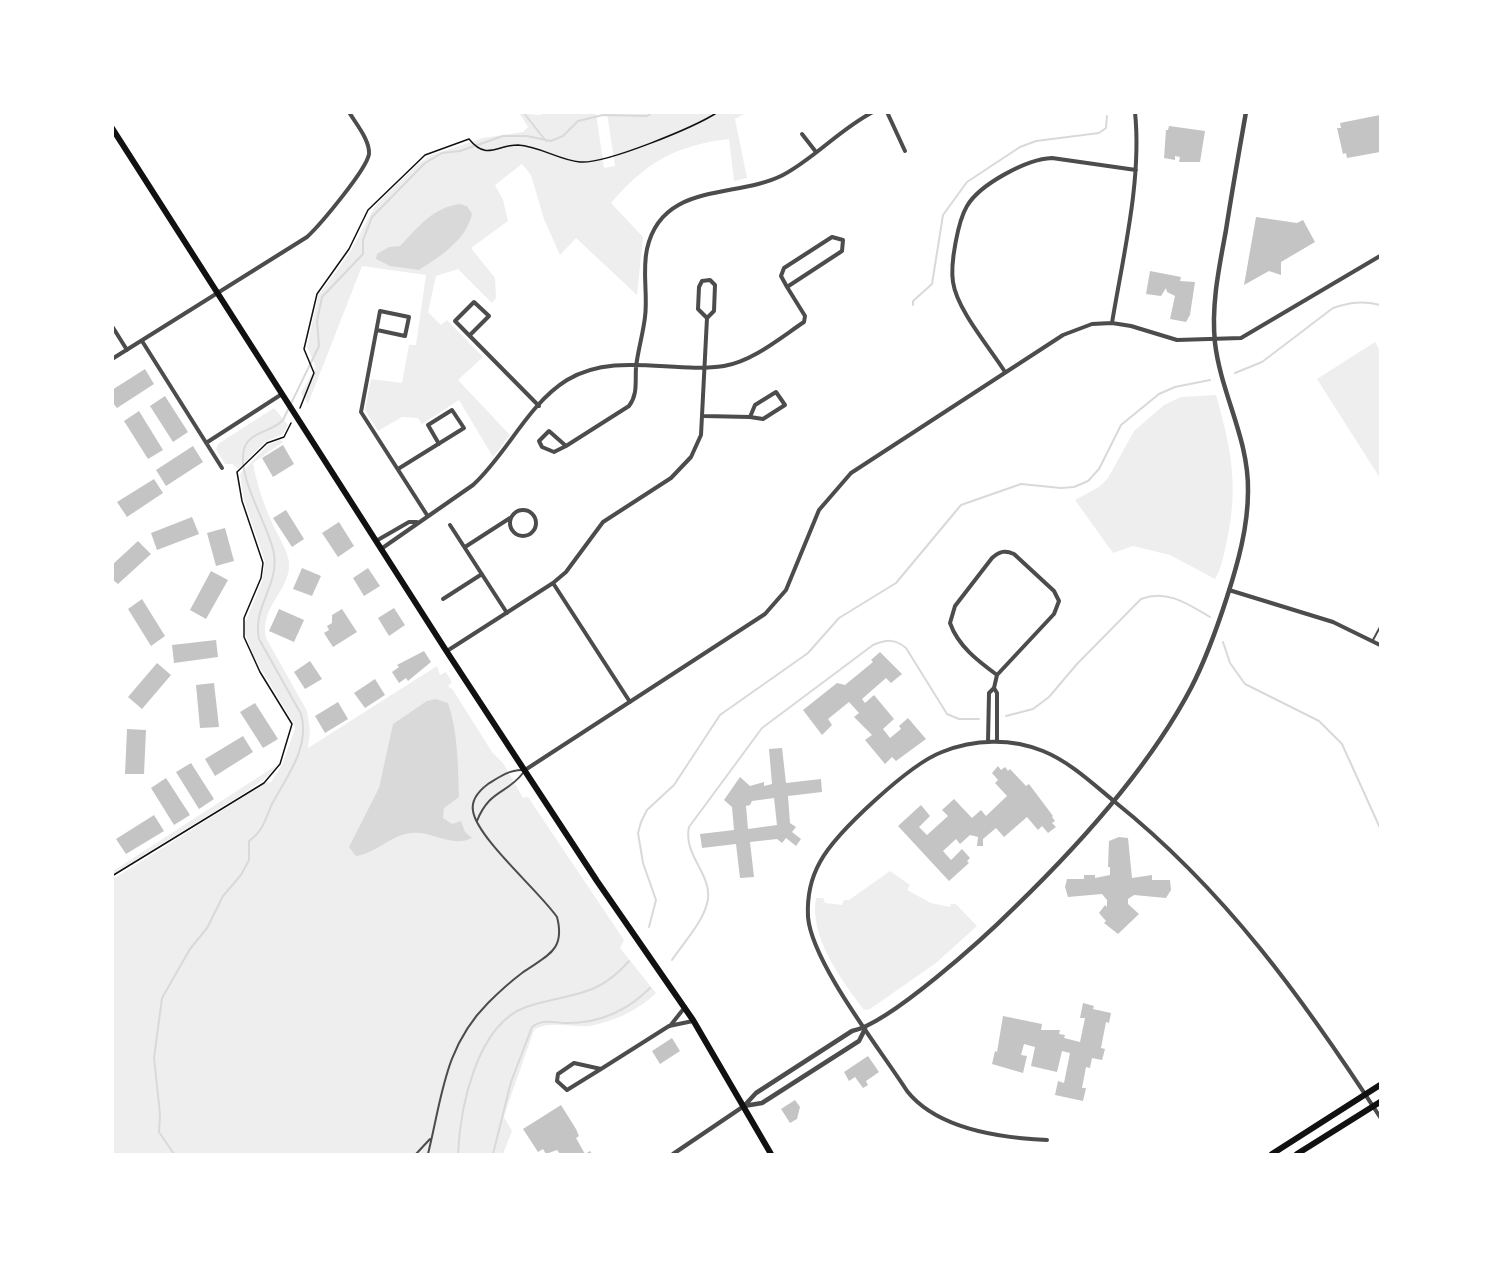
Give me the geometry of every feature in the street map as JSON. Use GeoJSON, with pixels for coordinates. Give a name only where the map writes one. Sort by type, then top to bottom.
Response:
{"type":"FeatureCollection","features":[{"type":"Feature","properties":{"kind":"main road"},"geometry":{"type":"LineString","coordinates":[[112,128],[447,652],[597,881],[685,1007],[771,1155]]}},
{"type":"Feature","properties":{"kind":"main road"},"geometry":{"type":"LineString","coordinates":[[1272,1155],[1380,1085]]}},
{"type":"Feature","properties":{"kind":"main road"},"geometry":{"type":"LineString","coordinates":[[1298,1155],[1380,1102]]}},
{"type":"Feature","properties":{"kind":"street"},"geometry":{"type":"LineString","coordinates":[[112,360],[308,237],[322,223],[366,165],[369,153],[366,139],[349,112]]}},
{"type":"Feature","properties":{"kind":"street"},"geometry":{"type":"LineString","coordinates":[[566,446],[549,431],[539,441],[539,444],[548,451],[554,452],[566,446],[629,406],[636,393],[636,366],[645,317],[647,250],[654,232],[667,215],[698,195],[772,180],[873,112]]}},
{"type":"Feature","properties":{"kind":"street"},"geometry":{"type":"LineString","coordinates":[[887,112],[906,151]]}},
{"type":"Feature","properties":{"kind":"street"},"geometry":{"type":"LineString","coordinates":[[1112,323],[1136,170],[1138,140],[1135,112]]}},
{"type":"Feature","properties":{"kind":"street"},"geometry":{"type":"LineString","coordinates":[[744,1106],[762,1103],[859,1041],[865,1029],[948,968],[998,923],[1039,884],[1113,800],[1167,726],[1190,689],[1214,637],[1229,590],[1245,524],[1248,488],[1244,449],[1220,367],[1215,340],[1216,288],[1246,112]]}},
{"type":"Feature","properties":{"kind":"street"},"geometry":{"type":"LineString","coordinates":[[802,134],[816,152]]}},
{"type":"Feature","properties":{"kind":"street"},"geometry":{"type":"LineString","coordinates":[[1005,372],[960,302],[952,282],[961,218],[968,204],[978,194],[1024,164],[1038,158],[1136,170]]}},
{"type":"Feature","properties":{"kind":"street"},"geometry":{"type":"LineString","coordinates":[[376,541],[409,522],[417,522],[460,495],[486,473],[538,406],[555,388],[578,374],[604,366],[726,366],[749,358],[804,322],[805,316],[781,276],[784,268],[832,237],[843,240],[842,251],[788,287]]}},
{"type":"Feature","properties":{"kind":"street"},"geometry":{"type":"LineString","coordinates":[[525,770],[737,633],[777,602],[795,572],[819,510],[851,473],[1071,331],[1092,324],[1112,323],[1131,326],[1177,340],[1215,340],[1250,335],[1380,256]]}},
{"type":"Feature","properties":{"kind":"street"},"geometry":{"type":"LineString","coordinates":[[447,652],[553,584],[566,572],[603,522],[671,478],[685,464],[701,435],[704,416],[707,318],[714,311],[715,294],[715,285],[710,280],[702,281],[699,286],[698,309],[707,318]]}},
{"type":"Feature","properties":{"kind":"street"},"geometry":{"type":"LineString","coordinates":[[470,335],[489,316],[474,302],[455,321],[538,406]]}},
{"type":"Feature","properties":{"kind":"street"},"geometry":{"type":"LineString","coordinates":[[377,330],[405,336],[409,317],[380,311],[361,412],[428,515]]}},
{"type":"Feature","properties":{"kind":"street"},"geometry":{"type":"LineString","coordinates":[[112,326],[127,350]]}},
{"type":"Feature","properties":{"kind":"street"},"geometry":{"type":"LineString","coordinates":[[142,341],[222,468]]}},
{"type":"Feature","properties":{"kind":"street"},"geometry":{"type":"LineString","coordinates":[[704,416],[763,419],[785,405],[776,392],[755,405],[750,417]]}},
{"type":"Feature","properties":{"kind":"street"},"geometry":{"type":"LineString","coordinates":[[206,442],[282,394]]}},
{"type":"Feature","properties":{"kind":"street"},"geometry":{"type":"LineString","coordinates":[[398,469],[439,444],[464,428],[452,410],[428,425],[439,444]]}},
{"type":"Feature","properties":{"kind":"street"},"geometry":{"type":"LineString","coordinates":[[465,547],[512,517],[522,511],[531,512],[537,520],[535,529],[526,536],[517,535],[511,529],[512,517]]}},
{"type":"Feature","properties":{"kind":"street"},"geometry":{"type":"LineString","coordinates":[[381,549],[414,529],[417,522]]}},
{"type":"Feature","properties":{"kind":"street"},"geometry":{"type":"LineString","coordinates":[[450,525],[507,613]]}},
{"type":"Feature","properties":{"kind":"street"},"geometry":{"type":"LineString","coordinates":[[988,742],[989,693],[994,688],[997,675],[1054,614],[1059,601],[1058,596],[1046,584],[1014,554],[1006,550],[998,552],[992,558],[955,606],[950,622],[959,640],[973,657],[997,675]]}},
{"type":"Feature","properties":{"kind":"street"},"geometry":{"type":"LineString","coordinates":[[443,599],[482,574]]}},
{"type":"Feature","properties":{"kind":"street"},"geometry":{"type":"LineString","coordinates":[[553,584],[630,702]]}},
{"type":"Feature","properties":{"kind":"street"},"geometry":{"type":"LineString","coordinates":[[1229,590],[1333,622],[1380,645]]}},
{"type":"Feature","properties":{"kind":"street"},"geometry":{"type":"LineString","coordinates":[[994,688],[997,693],[997,742]]}},
{"type":"Feature","properties":{"kind":"street"},"geometry":{"type":"LineString","coordinates":[[1047,1140],[955,1125],[927,1112],[907,1091],[865,1029],[814,943],[809,922],[808,900],[816,870],[834,842],[909,771],[942,752],[960,746],[997,742],[1019,744],[1047,753],[1070,766],[1113,800],[1204,881],[1241,923],[1310,1009],[1380,1117]]}},
{"type":"Feature","properties":{"kind":"street"},"geometry":{"type":"LineString","coordinates":[[601,1069],[574,1063],[558,1074],[557,1082],[567,1090],[601,1069],[669,1026],[685,1007]]}},
{"type":"Feature","properties":{"kind":"street"},"geometry":{"type":"LineString","coordinates":[[669,1026],[693,1020]]}},
{"type":"Feature","properties":{"kind":"street"},"geometry":{"type":"LineString","coordinates":[[673,1155],[744,1106],[756,1093],[852,1031],[865,1029]]}},
{"type":"Feature","properties":{"kind":"lane"},"geometry":{"type":"LineString","coordinates":[[1373,641],[1380,627]]}},
{"type":"Feature","properties":{"kind":"lane"},"geometry":{"type":"LineString","coordinates":[[428,1155],[440,1092],[452,1056],[467,1028],[506,985],[550,955],[558,943],[560,929],[557,917],[483,832],[477,821],[473,803],[479,791],[512,770],[525,770]]}},
{"type":"Feature","properties":{"kind":"lane"},"geometry":{"type":"LineString","coordinates":[[477,821],[488,800],[518,779],[525,770]]}},
{"type":"Feature","properties":{"kind":"lane"},"geometry":{"type":"LineString","coordinates":[[416,1155],[432,1136]]}},
{"type":"Feature","properties":{"kind":"path"},"geometry":{"type":"LineString","coordinates":[[304,401],[314,370],[304,349],[317,294],[349,249],[368,210],[425,155],[469,139],[481,148],[493,152],[506,146],[521,145],[564,159],[590,162],[640,147],[690,128],[718,112]]}},
{"type":"Feature","properties":{"kind":"path"},"geometry":{"type":"LineString","coordinates":[[112,876],[264,783],[280,764],[293,729],[244,637],[244,618],[261,578],[263,563],[242,501],[237,472],[267,443],[284,437],[288,429]]}},
{"type":"Feature","properties":{"kind":"shaded area"},"geometry":{"type":"Polygon","coordinates":[[[549,112],[596,113],[604,168],[615,166],[607,113],[746,113],[735,119],[747,178],[734,181],[729,139],[677,151],[649,167],[624,189],[611,203],[643,237],[637,295],[576,238],[560,255],[544,219],[531,175],[522,164],[495,185],[503,200],[508,221],[471,248],[495,278],[496,298],[492,303],[458,269],[436,276],[428,312],[441,325],[447,320],[483,357],[458,380],[510,435],[493,457],[459,400],[422,424],[418,418],[402,417],[378,431],[365,410],[371,379],[402,383],[409,345],[416,345],[426,275],[362,266],[308,404],[301,393],[316,367],[307,347],[318,296],[349,254],[375,206],[416,166],[431,155],[483,138],[523,132],[528,127],[519,113],[539,115],[549,112]],[[460,204],[442,209],[420,225],[400,246],[419,270],[456,242],[467,206],[460,204]]]}},
{"type":"Feature","properties":{"kind":"shaded area"},"geometry":{"type":"Polygon","coordinates":[[[460,204],[467,206],[472,214],[469,223],[452,246],[427,265],[419,270],[390,266],[376,259],[377,254],[389,247],[400,246],[434,214],[460,204]]]}},
{"type":"Feature","properties":{"kind":"shaded area"},"geometry":{"type":"Polygon","coordinates":[[[1375,342],[1380,351],[1380,478],[1317,379],[1375,342]]]}},
{"type":"Feature","properties":{"kind":"shaded area"},"geometry":{"type":"Polygon","coordinates":[[[1216,395],[1226,432],[1233,484],[1231,520],[1221,565],[1215,579],[1170,555],[1133,546],[1113,553],[1075,500],[1099,487],[1108,478],[1134,431],[1164,405],[1181,397],[1216,395]]]}},
{"type":"Feature","properties":{"kind":"shaded area"},"geometry":{"type":"Polygon","coordinates":[[[274,408],[288,425],[283,434],[265,442],[238,469],[233,464],[225,464],[216,449],[218,444],[274,408]]]}},
{"type":"Feature","properties":{"kind":"shaded area"},"geometry":{"type":"Polygon","coordinates":[[[280,440],[283,442],[253,463],[264,502],[289,559],[285,583],[267,617],[266,638],[307,711],[310,731],[308,748],[437,666],[440,675],[446,672],[452,682],[448,686],[453,690],[492,752],[503,763],[523,798],[528,797],[624,940],[620,948],[656,993],[634,1010],[607,1022],[589,1026],[547,1025],[534,1030],[504,1117],[512,1131],[503,1154],[113,1154],[113,879],[271,782],[282,765],[295,729],[254,657],[245,634],[245,623],[262,582],[265,561],[244,500],[240,474],[268,445],[280,440]]]}},
{"type":"Feature","properties":{"kind":"shaded area"},"geometry":{"type":"Polygon","coordinates":[[[436,699],[448,703],[456,737],[458,761],[459,797],[444,808],[443,818],[452,824],[461,821],[465,832],[472,838],[457,841],[420,833],[405,834],[356,856],[349,847],[379,788],[393,724],[427,701],[436,699]]]}},
{"type":"Feature","properties":{"kind":"shaded area"},"geometry":{"type":"Polygon","coordinates":[[[277,765],[267,777],[249,790],[113,874],[113,871],[277,765]]]}},
{"type":"Feature","properties":{"kind":"shaded area"},"geometry":{"type":"Polygon","coordinates":[[[890,871],[910,885],[907,890],[931,903],[950,907],[951,904],[956,904],[977,926],[936,963],[870,1009],[864,1010],[837,972],[822,943],[815,913],[816,898],[823,898],[825,903],[842,905],[844,900],[849,900],[890,871]]]}},
{"type":"Feature","properties":{"kind":"building"},"geometry":{"type":"Polygon","coordinates":[[[1380,115],[1380,152],[1347,158],[1346,153],[1343,154],[1337,128],[1341,128],[1340,123],[1380,115]]]}},
{"type":"Feature","properties":{"kind":"building"},"geometry":{"type":"Polygon","coordinates":[[[1169,126],[1205,131],[1200,162],[1179,162],[1180,157],[1175,156],[1175,160],[1164,158],[1166,130],[1169,126]]]}},
{"type":"Feature","properties":{"kind":"building"},"geometry":{"type":"Polygon","coordinates":[[[1256,217],[1297,223],[1303,220],[1315,242],[1281,262],[1281,275],[1269,271],[1244,285],[1256,217]]]}},
{"type":"Feature","properties":{"kind":"building"},"geometry":{"type":"Polygon","coordinates":[[[1150,271],[1181,277],[1180,281],[1195,282],[1190,315],[1186,322],[1170,319],[1175,296],[1167,292],[1166,288],[1161,296],[1146,294],[1150,271]]]}},
{"type":"Feature","properties":{"kind":"building"},"geometry":{"type":"Polygon","coordinates":[[[145,369],[154,384],[117,408],[112,402],[112,390],[145,369]]]}},
{"type":"Feature","properties":{"kind":"building"},"geometry":{"type":"Polygon","coordinates":[[[165,396],[188,432],[173,442],[150,406],[165,396]]]}},
{"type":"Feature","properties":{"kind":"building"},"geometry":{"type":"Polygon","coordinates":[[[139,411],[163,450],[148,459],[124,421],[139,411]]]}},
{"type":"Feature","properties":{"kind":"building"},"geometry":{"type":"Polygon","coordinates":[[[283,445],[294,464],[273,477],[262,458],[283,445]]]}},
{"type":"Feature","properties":{"kind":"building"},"geometry":{"type":"Polygon","coordinates":[[[193,446],[203,462],[166,486],[156,470],[193,446]]]}},
{"type":"Feature","properties":{"kind":"building"},"geometry":{"type":"Polygon","coordinates":[[[154,479],[163,493],[127,517],[117,502],[154,479]]]}},
{"type":"Feature","properties":{"kind":"building"},"geometry":{"type":"Polygon","coordinates":[[[286,510],[304,539],[292,547],[273,518],[286,510]]]}},
{"type":"Feature","properties":{"kind":"building"},"geometry":{"type":"Polygon","coordinates":[[[192,517],[199,534],[157,550],[151,533],[192,517]]]}},
{"type":"Feature","properties":{"kind":"building"},"geometry":{"type":"Polygon","coordinates":[[[339,522],[354,546],[338,557],[322,533],[339,522]]]}},
{"type":"Feature","properties":{"kind":"building"},"geometry":{"type":"Polygon","coordinates":[[[225,528],[234,561],[216,566],[207,533],[225,528]]]}},
{"type":"Feature","properties":{"kind":"building"},"geometry":{"type":"Polygon","coordinates":[[[138,541],[151,554],[118,584],[112,579],[112,565],[138,541]]]}},
{"type":"Feature","properties":{"kind":"building"},"geometry":{"type":"Polygon","coordinates":[[[302,568],[321,576],[312,596],[293,589],[302,568]]]}},
{"type":"Feature","properties":{"kind":"building"},"geometry":{"type":"Polygon","coordinates":[[[368,568],[380,586],[364,596],[353,578],[368,568]]]}},
{"type":"Feature","properties":{"kind":"building"},"geometry":{"type":"Polygon","coordinates":[[[211,571],[228,580],[206,619],[190,610],[211,571]]]}},
{"type":"Feature","properties":{"kind":"building"},"geometry":{"type":"Polygon","coordinates":[[[142,599],[165,636],[151,646],[128,609],[142,599]]]}},
{"type":"Feature","properties":{"kind":"building"},"geometry":{"type":"Polygon","coordinates":[[[394,608],[405,625],[389,636],[378,618],[394,608]]]}},
{"type":"Feature","properties":{"kind":"building"},"geometry":{"type":"Polygon","coordinates":[[[279,609],[304,620],[294,642],[269,631],[279,609]]]}},
{"type":"Feature","properties":{"kind":"building"},"geometry":{"type":"Polygon","coordinates":[[[342,609],[357,632],[333,647],[324,633],[329,630],[327,626],[332,623],[332,615],[342,609]]]}},
{"type":"Feature","properties":{"kind":"building"},"geometry":{"type":"Polygon","coordinates":[[[216,640],[218,657],[174,663],[172,645],[216,640]]]}},
{"type":"Feature","properties":{"kind":"building"},"geometry":{"type":"Polygon","coordinates":[[[424,651],[431,662],[408,681],[406,678],[399,683],[392,672],[399,667],[397,665],[424,651]]]}},
{"type":"Feature","properties":{"kind":"building"},"geometry":{"type":"Polygon","coordinates":[[[880,652],[902,674],[891,683],[886,678],[862,699],[865,703],[874,695],[894,719],[883,729],[890,738],[901,729],[899,726],[908,718],[926,739],[896,761],[892,757],[885,764],[865,740],[872,735],[854,717],[859,713],[849,702],[828,719],[832,725],[822,735],[803,710],[837,683],[845,685],[873,662],[871,660],[880,652]]]}},
{"type":"Feature","properties":{"kind":"building"},"geometry":{"type":"Polygon","coordinates":[[[310,661],[322,679],[305,689],[294,672],[310,661]]]}},
{"type":"Feature","properties":{"kind":"building"},"geometry":{"type":"Polygon","coordinates":[[[157,663],[171,675],[142,709],[128,697],[157,663]]]}},
{"type":"Feature","properties":{"kind":"building"},"geometry":{"type":"Polygon","coordinates":[[[375,679],[385,695],[365,708],[354,693],[375,679]]]}},
{"type":"Feature","properties":{"kind":"building"},"geometry":{"type":"Polygon","coordinates":[[[214,683],[219,727],[200,728],[196,685],[214,683]]]}},
{"type":"Feature","properties":{"kind":"building"},"geometry":{"type":"Polygon","coordinates":[[[338,702],[348,719],[325,733],[315,716],[338,702]]]}},
{"type":"Feature","properties":{"kind":"building"},"geometry":{"type":"Polygon","coordinates":[[[255,703],[278,739],[263,748],[240,712],[255,703]]]}},
{"type":"Feature","properties":{"kind":"building"},"geometry":{"type":"Polygon","coordinates":[[[127,729],[146,730],[144,774],[125,774],[127,729]]]}},
{"type":"Feature","properties":{"kind":"building"},"geometry":{"type":"Polygon","coordinates":[[[243,736],[253,752],[215,776],[205,759],[243,736]]]}},
{"type":"Feature","properties":{"kind":"building"},"geometry":{"type":"Polygon","coordinates":[[[782,748],[786,783],[821,779],[822,792],[788,796],[790,823],[796,827],[792,832],[801,839],[796,846],[786,838],[782,843],[777,839],[750,842],[754,877],[740,878],[736,844],[702,848],[700,834],[734,830],[732,807],[724,800],[740,777],[750,786],[764,782],[764,786],[772,784],[769,749],[782,748]],[[774,798],[752,801],[746,806],[748,829],[777,825],[774,798]]]}},
{"type":"Feature","properties":{"kind":"building"},"geometry":{"type":"Polygon","coordinates":[[[191,763],[214,799],[199,809],[176,772],[191,763]]]}},
{"type":"Feature","properties":{"kind":"building"},"geometry":{"type":"Polygon","coordinates":[[[998,766],[1001,770],[1005,767],[1008,771],[1010,769],[1026,786],[1029,784],[1053,816],[1055,821],[1052,823],[1056,827],[1048,833],[1042,826],[1038,830],[1027,817],[1004,837],[996,828],[983,839],[983,846],[977,846],[978,837],[970,835],[960,844],[956,839],[943,851],[951,860],[962,849],[970,858],[967,861],[969,863],[949,881],[898,826],[921,805],[930,816],[919,827],[927,835],[948,816],[942,810],[954,799],[972,818],[981,810],[986,816],[1007,796],[995,783],[998,780],[992,773],[998,766]]]}},
{"type":"Feature","properties":{"kind":"building"},"geometry":{"type":"Polygon","coordinates":[[[166,778],[190,815],[174,825],[151,788],[166,778]]]}},
{"type":"Feature","properties":{"kind":"building"},"geometry":{"type":"Polygon","coordinates":[[[154,815],[164,831],[126,854],[116,839],[154,815]]]}},
{"type":"Feature","properties":{"kind":"building"},"geometry":{"type":"Polygon","coordinates":[[[1119,837],[1128,838],[1132,878],[1152,875],[1152,880],[1170,880],[1171,890],[1166,898],[1134,895],[1128,899],[1128,904],[1139,914],[1118,934],[1104,923],[1106,921],[1099,913],[1105,905],[1107,907],[1107,900],[1102,894],[1068,897],[1065,887],[1067,879],[1084,879],[1084,875],[1095,875],[1095,878],[1110,875],[1109,841],[1119,837]]]}},
{"type":"Feature","properties":{"kind":"building"},"geometry":{"type":"Polygon","coordinates":[[[1083,1003],[1094,1006],[1093,1009],[1111,1013],[1109,1023],[1106,1022],[1101,1048],[1105,1049],[1102,1060],[1092,1058],[1090,1068],[1086,1067],[1082,1088],[1086,1088],[1083,1101],[1055,1095],[1058,1081],[1064,1083],[1070,1053],[1062,1051],[1057,1072],[1031,1066],[1035,1047],[1024,1044],[1021,1055],[1027,1056],[1023,1073],[992,1064],[995,1051],[997,1052],[1003,1016],[1042,1024],[1041,1030],[1060,1030],[1059,1034],[1065,1035],[1064,1038],[1080,1042],[1085,1018],[1080,1018],[1083,1003]]]}},
{"type":"Feature","properties":{"kind":"building"},"geometry":{"type":"Polygon","coordinates":[[[672,1038],[680,1051],[660,1064],[652,1051],[672,1038]]]}},
{"type":"Feature","properties":{"kind":"building"},"geometry":{"type":"Polygon","coordinates":[[[868,1056],[879,1072],[866,1081],[868,1085],[863,1088],[855,1077],[849,1081],[844,1072],[868,1056]]]}},
{"type":"Feature","properties":{"kind":"building"},"geometry":{"type":"Polygon","coordinates":[[[795,1100],[800,1107],[797,1119],[790,1123],[781,1109],[795,1100]]]}},
{"type":"Feature","properties":{"kind":"building"},"geometry":{"type":"Polygon","coordinates":[[[561,1105],[576,1129],[579,1136],[576,1138],[585,1154],[560,1154],[557,1150],[546,1154],[543,1149],[538,1152],[523,1129],[561,1105]]]}},
{"type":"Feature","properties":{"kind":"waterway"},"geometry":{"type":"LineString","coordinates":[[523,112],[546,141]]}},
{"type":"Feature","properties":{"kind":"waterway"},"geometry":{"type":"LineString","coordinates":[[174,1154],[159,1132],[160,1114],[154,1058],[162,998],[190,949],[207,928],[223,896],[241,875],[249,860],[249,841],[263,826],[295,762],[302,738],[301,714],[259,639],[259,617],[275,565],[271,543],[245,473],[244,449],[256,435],[283,420],[319,346],[317,321],[322,297],[363,254],[363,240],[372,217],[425,163],[442,153],[460,151],[503,136],[527,136],[551,141],[563,136],[578,121],[603,115],[647,116],[653,112]]}},
{"type":"Feature","properties":{"kind":"waterway"},"geometry":{"type":"LineString","coordinates":[[913,305],[913,301],[932,284],[943,215],[967,182],[1020,147],[1036,141],[1099,133],[1106,128],[1107,116]]}},
{"type":"Feature","properties":{"kind":"waterway"},"geometry":{"type":"LineString","coordinates":[[1235,373],[1262,362],[1333,308],[1356,303],[1380,305]]}},
{"type":"Feature","properties":{"kind":"waterway"},"geometry":{"type":"LineString","coordinates":[[649,927],[656,900],[643,863],[638,833],[641,822],[647,810],[674,785],[720,715],[808,653],[839,618],[896,583],[961,505],[1021,484],[1061,488],[1074,487],[1088,481],[1099,469],[1121,425],[1159,394],[1175,387],[1210,380]]}},
{"type":"Feature","properties":{"kind":"waterway"},"geometry":{"type":"LineString","coordinates":[[1006,716],[1033,709],[1049,697],[1077,664],[1141,599],[1151,596],[1177,599],[1210,617]]}},
{"type":"Feature","properties":{"kind":"waterway"},"geometry":{"type":"LineString","coordinates":[[672,960],[703,915],[708,899],[705,881],[690,846],[689,827],[762,728],[873,645],[890,641],[906,648],[947,714],[959,719],[979,719]]}},
{"type":"Feature","properties":{"kind":"waterway"},"geometry":{"type":"LineString","coordinates":[[1223,642],[1230,663],[1245,684],[1319,721],[1342,744],[1380,828]]}},
{"type":"Feature","properties":{"kind":"waterway"},"geometry":{"type":"LineString","coordinates":[[458,1154],[467,1092],[483,1050],[495,1031],[509,1017],[526,1007],[581,993],[605,983],[629,961]]}},
{"type":"Feature","properties":{"kind":"waterway"},"geometry":{"type":"LineString","coordinates":[[493,1154],[511,1082],[532,1027],[544,1022],[577,1023],[600,1019],[631,1004],[650,988]]}}]}
